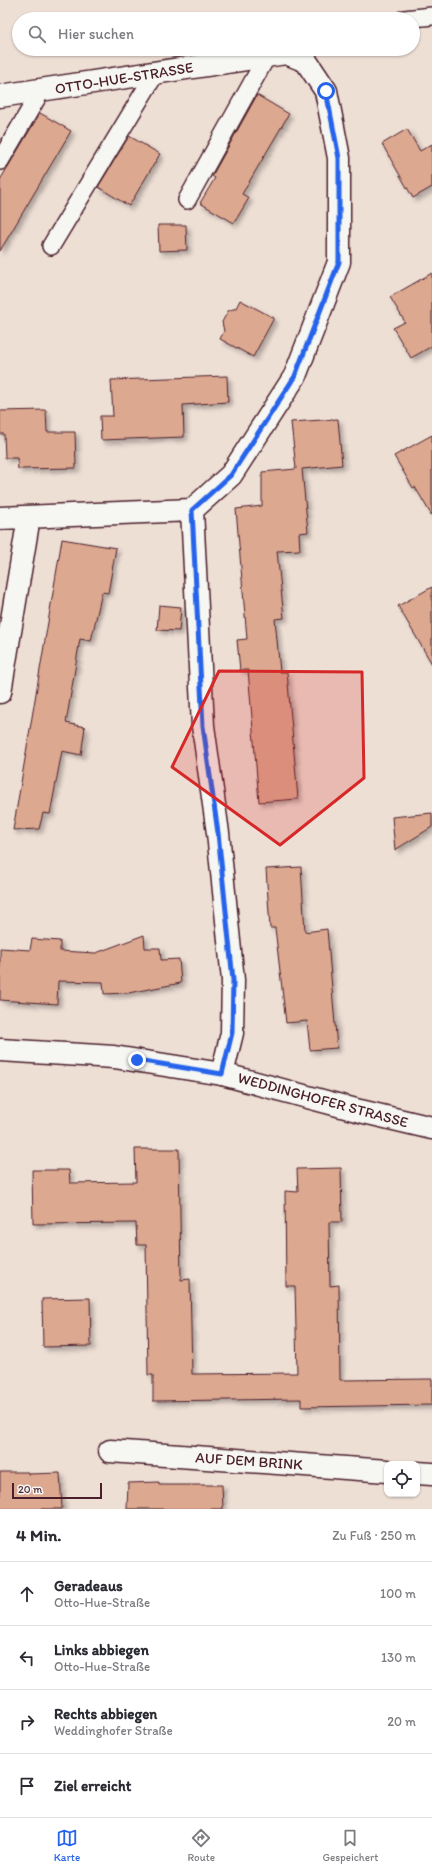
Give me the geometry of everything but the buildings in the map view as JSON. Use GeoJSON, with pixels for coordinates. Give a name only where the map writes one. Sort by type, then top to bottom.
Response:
{"type":"FeatureCollection","features":[{"type":"Feature","properties":{"kind":"street","name":"OTTO-HUE-STRASSE"},"geometry":{"type":"LineString","coordinates":[[0,96],[155,74],[267,56]]}},
{"type":"Feature","properties":{"kind":"street","name":"OTTO-HUE-STRASSE"},"geometry":{"type":"LineString","coordinates":[[192,510],[231,475],[295,376],[339,262],[339,158],[326,91],[306,61],[294,56]]}},
{"type":"Feature","properties":{"kind":"street"},"geometry":{"type":"LineString","coordinates":[[0,518],[192,510],[203,726],[218,833],[233,980],[232,1033],[222,1074]]}},
{"type":"Feature","properties":{"kind":"street"},"geometry":{"type":"LineString","coordinates":[[0,692],[29,517]]}},
{"type":"Feature","properties":{"kind":"street","name":"WEDDINGHOFER STRASSE"},"geometry":{"type":"LineString","coordinates":[[0,1050],[114,1057],[222,1074],[360,1111],[432,1128]]}},
{"type":"Feature","properties":{"kind":"street","name":"AUF DEM BRINK"},"geometry":{"type":"LineString","coordinates":[[110,1451],[384,1471]]}},
{"type":"Feature","properties":{"kind":"street"},"geometry":{"type":"LineString","coordinates":[[420,1473],[432,1474]]}},
{"type":"Feature","properties":{"kind":"lane"},"geometry":{"type":"LineString","coordinates":[[420,17],[432,16]]}},
{"type":"Feature","properties":{"kind":"lane"},"geometry":{"type":"LineString","coordinates":[[187,200],[267,56]]}},
{"type":"Feature","properties":{"kind":"lane"},"geometry":{"type":"LineString","coordinates":[[50,246],[155,74]]}},
{"type":"Feature","properties":{"kind":"lane"},"geometry":{"type":"LineString","coordinates":[[0,161],[41,91]]}},
{"type":"Feature","properties":{"kind":"highlighted area"},"geometry":{"type":"Polygon","coordinates":[[[219,671],[362,672],[364,778],[280,845],[172,767],[219,671]]]}},
{"type":"Feature","properties":{"kind":"route"},"geometry":{"type":"LineString","coordinates":[[137,1060],[222,1074],[232,1033],[233,980],[218,833],[203,726],[192,510],[231,475],[295,376],[339,262],[339,158],[326,91]]}}]}
